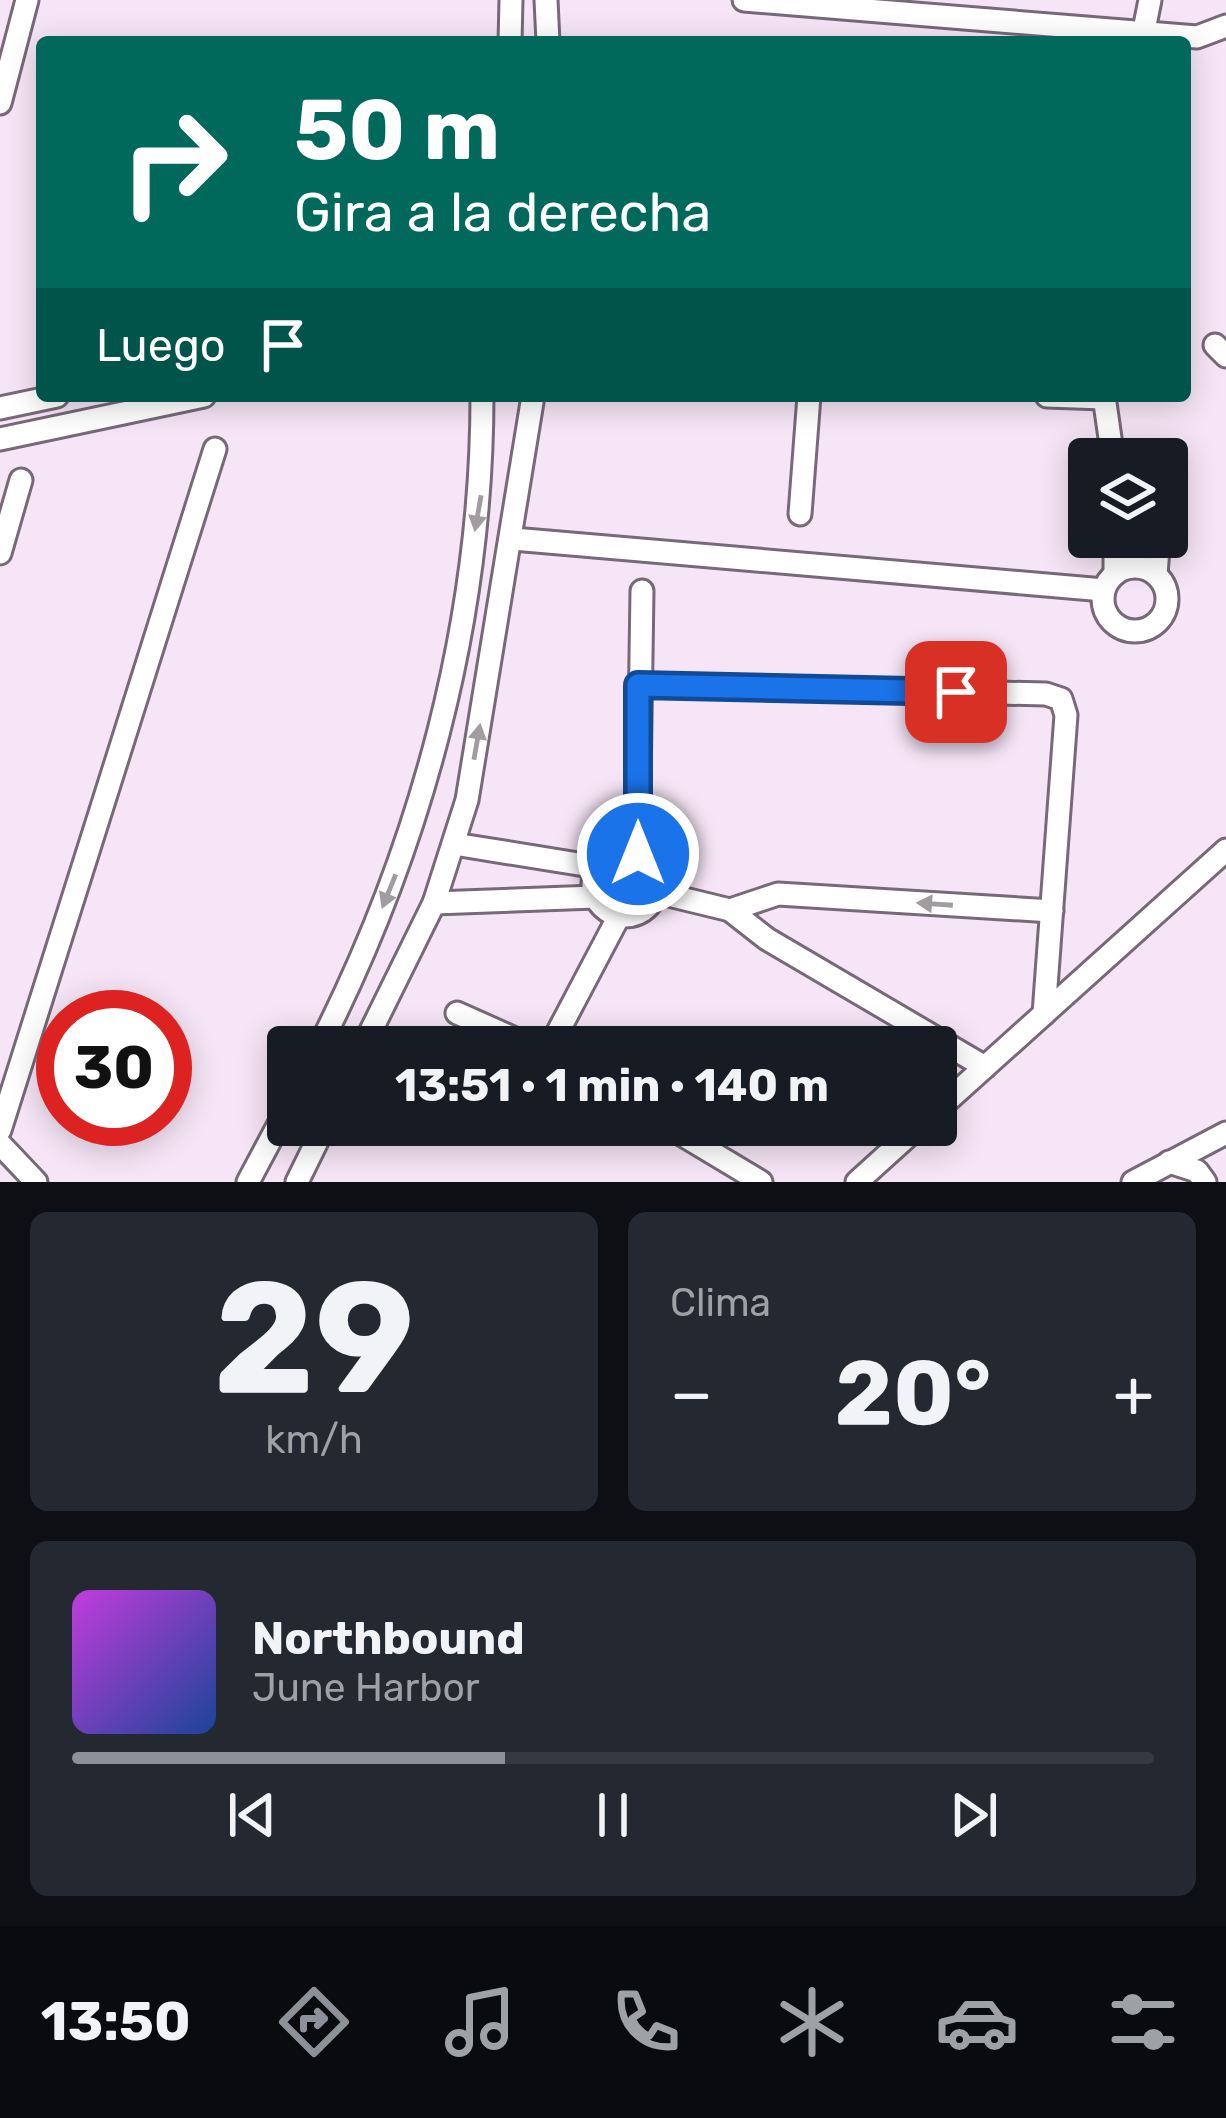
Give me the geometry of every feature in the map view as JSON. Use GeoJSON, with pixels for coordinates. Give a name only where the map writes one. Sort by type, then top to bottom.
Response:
{"type":"FeatureCollection","features":[{"type":"Feature","properties":{"kind":"street"},"geometry":{"type":"LineString","coordinates":[[0,103],[27,0]]}},
{"type":"Feature","properties":{"kind":"street"},"geometry":{"type":"LineString","coordinates":[[511,0],[511,36]]}},
{"type":"Feature","properties":{"kind":"street"},"geometry":{"type":"LineString","coordinates":[[546,0],[548,36]]}},
{"type":"Feature","properties":{"kind":"street"},"geometry":{"type":"LineString","coordinates":[[744,0],[926,6],[1189,36]]}},
{"type":"Feature","properties":{"kind":"street"},"geometry":{"type":"LineString","coordinates":[[1144,30],[1150,0]]}},
{"type":"Feature","properties":{"kind":"street"},"geometry":{"type":"LineString","coordinates":[[1191,36],[1226,26]]}},
{"type":"Feature","properties":{"kind":"street"},"geometry":{"type":"LineString","coordinates":[[0,408],[36,400]]}},
{"type":"Feature","properties":{"kind":"street"},"geometry":{"type":"LineString","coordinates":[[0,439],[176,402]]}},
{"type":"Feature","properties":{"kind":"street"},"geometry":{"type":"LineString","coordinates":[[328,1026],[414,829],[445,708],[482,488],[482,402]]}},
{"type":"Feature","properties":{"kind":"street"},"geometry":{"type":"LineString","coordinates":[[373,1026],[434,903],[467,800],[513,539],[531,402]]}},
{"type":"Feature","properties":{"kind":"street"},"geometry":{"type":"LineString","coordinates":[[800,514],[809,402]]}},
{"type":"Feature","properties":{"kind":"street"},"geometry":{"type":"LineString","coordinates":[[1105,402],[1110,438]]}},
{"type":"Feature","properties":{"kind":"street"},"geometry":{"type":"LineString","coordinates":[[0,1130],[215,448]]}},
{"type":"Feature","properties":{"kind":"street"},"geometry":{"type":"LineString","coordinates":[[0,553],[21,481]]}},
{"type":"Feature","properties":{"kind":"street"},"geometry":{"type":"LineString","coordinates":[[513,539],[1110,582],[1136,567],[1156,574]]}},
{"type":"Feature","properties":{"kind":"street"},"geometry":{"type":"LineString","coordinates":[[1113,558],[1113,622],[1144,629],[1156,624],[1166,605],[1156,574],[1157,558]]}},
{"type":"Feature","properties":{"kind":"street"},"geometry":{"type":"LineString","coordinates":[[434,903],[595,897],[619,916],[635,915],[656,892],[656,877],[638,854],[642,591]]}},
{"type":"Feature","properties":{"kind":"street"},"geometry":{"type":"LineString","coordinates":[[638,685],[1046,694],[1061,699],[1066,715],[1044,1014]]}},
{"type":"Feature","properties":{"kind":"street"},"geometry":{"type":"LineString","coordinates":[[454,844],[597,867]]}},
{"type":"Feature","properties":{"kind":"street"},"geometry":{"type":"LineString","coordinates":[[957,1092],[1226,850]]}},
{"type":"Feature","properties":{"kind":"street"},"geometry":{"type":"LineString","coordinates":[[595,897],[597,867],[607,856],[638,854]]}},
{"type":"Feature","properties":{"kind":"street"},"geometry":{"type":"LineString","coordinates":[[656,892],[730,910],[766,938],[985,1067]]}},
{"type":"Feature","properties":{"kind":"street"},"geometry":{"type":"LineString","coordinates":[[730,910],[778,894],[1052,911]]}},
{"type":"Feature","properties":{"kind":"street"},"geometry":{"type":"LineString","coordinates":[[561,1026],[619,916]]}},
{"type":"Feature","properties":{"kind":"street"},"geometry":{"type":"LineString","coordinates":[[457,1013],[486,1026]]}},
{"type":"Feature","properties":{"kind":"street"},"geometry":{"type":"LineString","coordinates":[[1133,1182],[1226,1133]]}},
{"type":"Feature","properties":{"kind":"street"},"geometry":{"type":"LineString","coordinates":[[0,1144],[36,1182]]}},
{"type":"Feature","properties":{"kind":"street"},"geometry":{"type":"LineString","coordinates":[[248,1182],[267,1146]]}},
{"type":"Feature","properties":{"kind":"street"},"geometry":{"type":"LineString","coordinates":[[297,1182],[315,1146]]}},
{"type":"Feature","properties":{"kind":"street"},"geometry":{"type":"LineString","coordinates":[[701,1146],[761,1182]]}},
{"type":"Feature","properties":{"kind":"street"},"geometry":{"type":"LineString","coordinates":[[856,1182],[896,1146]]}},
{"type":"Feature","properties":{"kind":"street"},"geometry":{"type":"LineString","coordinates":[[1169,1162],[1197,1171],[1205,1182]]}},
{"type":"Feature","properties":{"kind":"route"},"geometry":{"type":"LineString","coordinates":[[638,854],[638,685],[956,692]]}}]}
